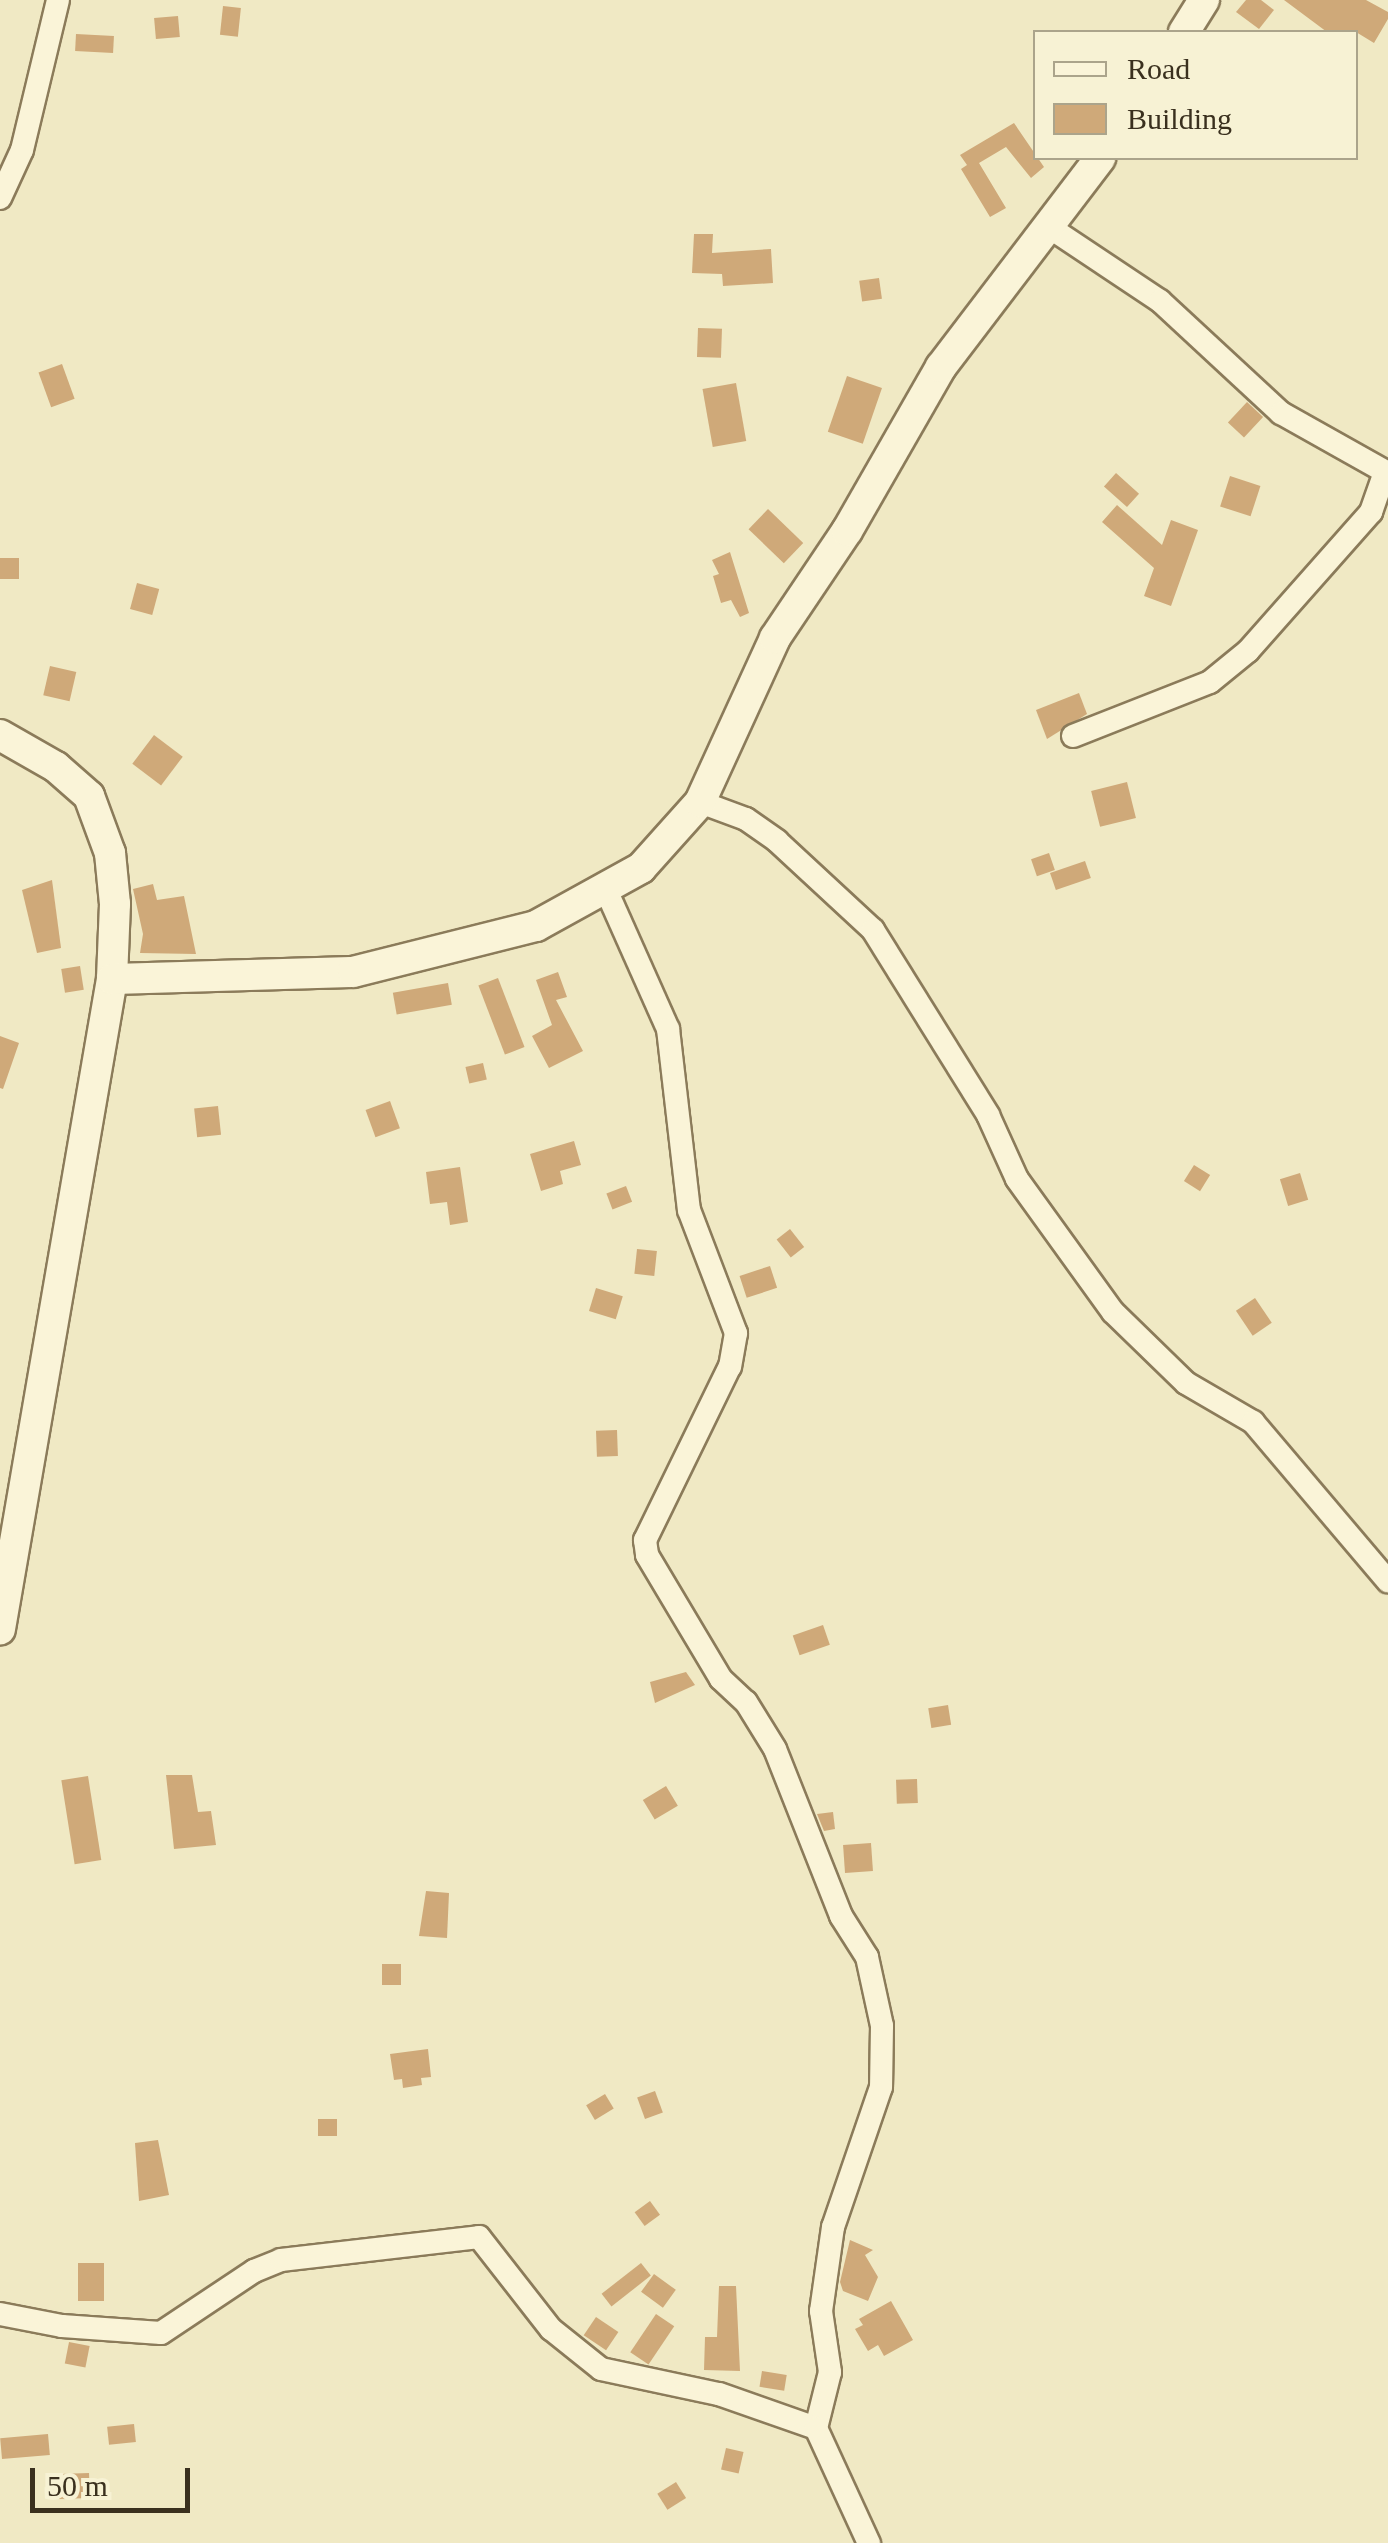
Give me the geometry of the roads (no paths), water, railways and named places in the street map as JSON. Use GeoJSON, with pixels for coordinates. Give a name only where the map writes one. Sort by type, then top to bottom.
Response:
{"type":"FeatureCollection","features":[{"type":"Feature","properties":{"kind":"street"},"geometry":{"type":"LineString","coordinates":[[0,198],[22,150],[58,0]]}},
{"type":"Feature","properties":{"kind":"street"},"geometry":{"type":"LineString","coordinates":[[1185,30],[1204,0]]}},
{"type":"Feature","properties":{"kind":"street"},"geometry":{"type":"LineString","coordinates":[[112,980],[352,972],[536,926],[606,892],[667,846],[700,802],[775,638],[847,531],[941,367],[1001,280],[1050,227],[1099,160]]}},
{"type":"Feature","properties":{"kind":"street"},"geometry":{"type":"LineString","coordinates":[[1050,227],[1160,301],[1281,413],[1387,472],[1372,512],[1248,651],[1210,682],[1073,736]]}},
{"type":"Feature","properties":{"kind":"street"},"geometry":{"type":"LineString","coordinates":[[0,735],[56,767],[94,808],[110,853],[112,980],[0,1629]]}},
{"type":"Feature","properties":{"kind":"street"},"geometry":{"type":"LineString","coordinates":[[700,802],[746,819],[778,841],[873,930],[988,1116],[1017,1178],[1113,1312],[1186,1383],[1253,1422],[1388,1582]]}},
{"type":"Feature","properties":{"kind":"street"},"geometry":{"type":"LineString","coordinates":[[606,892],[668,1029],[689,1210],[736,1334],[730,1366],[645,1540],[647,1556],[721,1679],[746,1702],[775,1748],[842,1916],[866,1957],[882,2026],[880,2087],[832,2227],[821,2312],[830,2372],[816,2428],[869,2543]]}},
{"type":"Feature","properties":{"kind":"street"},"geometry":{"type":"LineString","coordinates":[[0,2314],[62,2326],[162,2333],[254,2270],[281,2260],[475,2236],[498,2254],[551,2329],[600,2369],[718,2394],[816,2428]]}}]}
